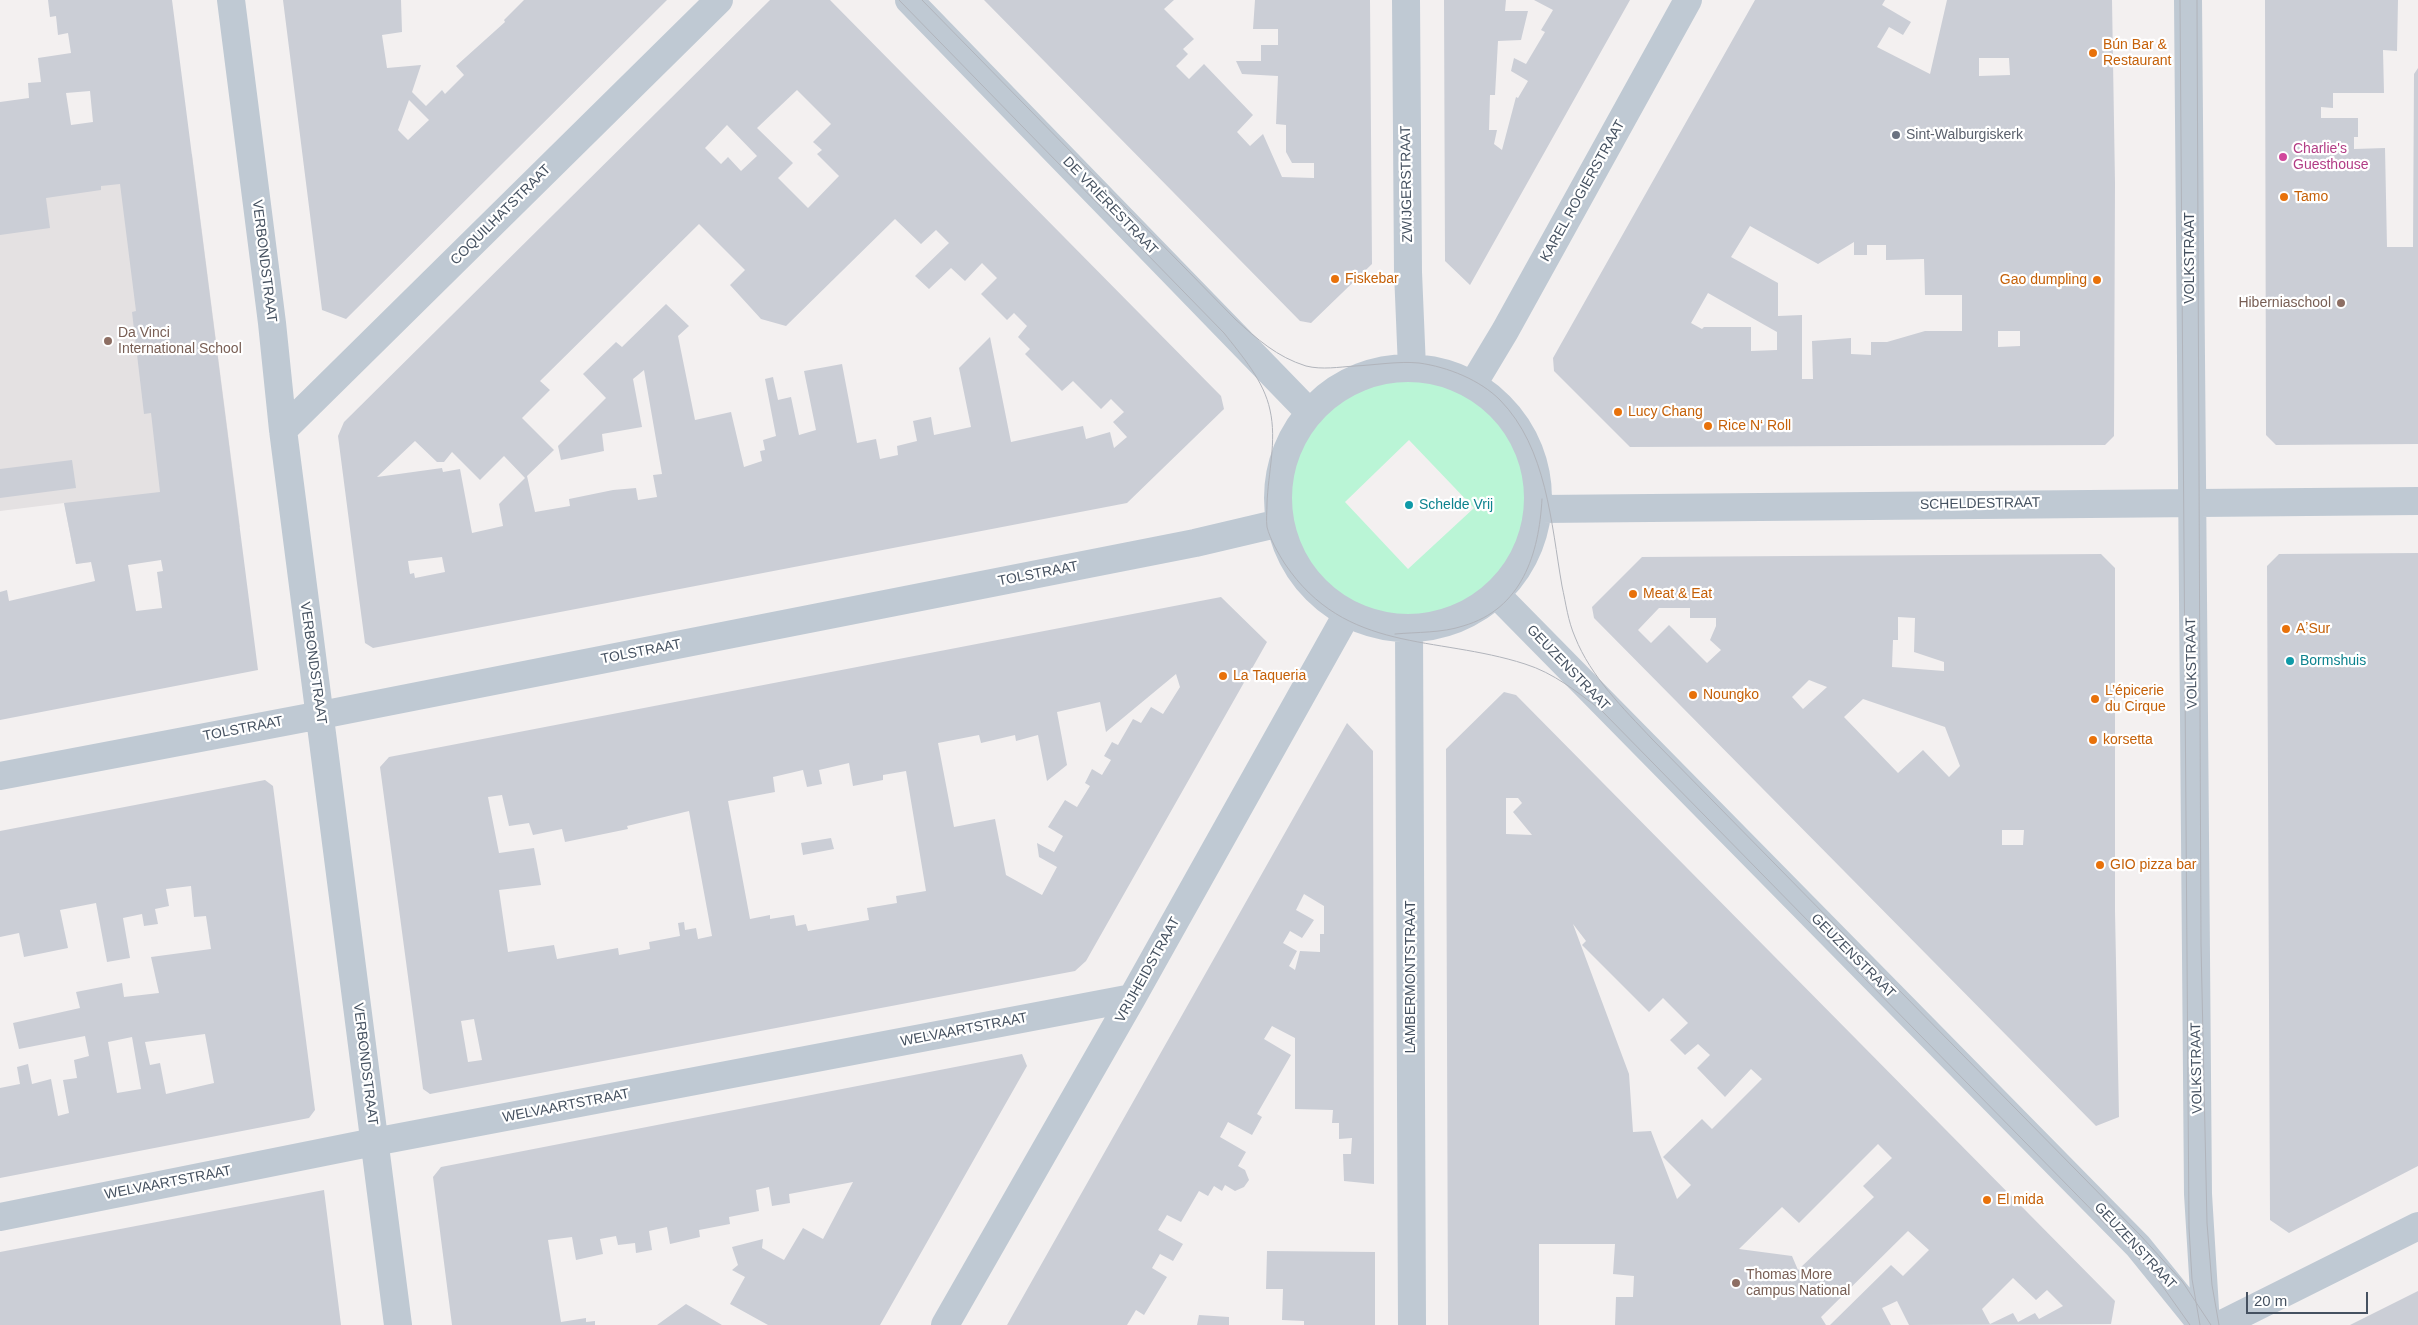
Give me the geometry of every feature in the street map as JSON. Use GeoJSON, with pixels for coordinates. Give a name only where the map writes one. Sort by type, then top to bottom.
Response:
{"type":"FeatureCollection","features":[{"type":"Feature","properties":{"kind":"street","name":"VERBONDSTRAAT"},"geometry":{"type":"LineString","coordinates":[[231,0],[271,314],[283,430],[398,1325]]}},
{"type":"Feature","properties":{"kind":"street","name":"COQUILHATSTRAAT"},"geometry":{"type":"LineString","coordinates":[[283,430],[720,0]]}},
{"type":"Feature","properties":{"kind":"street","name":"DE VRIÈRESTRAAT"},"geometry":{"type":"LineString","coordinates":[[909,0],[1310,413]]}},
{"type":"Feature","properties":{"kind":"street","name":"ZWIJGERSTRAAT"},"geometry":{"type":"LineString","coordinates":[[1406,0],[1408,272],[1412,368]]}},
{"type":"Feature","properties":{"kind":"street","name":"KAREL ROGIERSTRAAT"},"geometry":{"type":"LineString","coordinates":[[1475,381],[1506,331],[1688,0]]}},
{"type":"Feature","properties":{"kind":"street","name":"VOLKSTRAAT"},"geometry":{"type":"LineString","coordinates":[[2188,0],[2198,1194],[2206,1325]]}},
{"type":"Feature","properties":{"kind":"street"},"geometry":{"type":"LineString","coordinates":[[1412,368],[1444,373],[1475,381],[1516,425],[1530,451],[1541,509],[1525,556],[1512,576],[1496,594],[1456,619],[1409,628],[1377,624],[1348,614],[1328,601],[1311,585],[1297,566],[1287,546],[1280,523],[1278,500],[1280,476],[1286,454],[1296,432],[1310,413],[1331,394],[1356,379],[1383,370],[1412,368]]}},
{"type":"Feature","properties":{"kind":"street","name":"SCHELDESTRAAT"},"geometry":{"type":"LineString","coordinates":[[1541,509],[2418,501]]}},
{"type":"Feature","properties":{"kind":"street","name":"TOLSTRAAT"},"geometry":{"type":"LineString","coordinates":[[0,776],[1186,545],[1280,523]]}},
{"type":"Feature","properties":{"kind":"street","name":"GEUZENSTRAAT"},"geometry":{"type":"LineString","coordinates":[[1496,594],[2138,1246],[2202,1325]]}},
{"type":"Feature","properties":{"kind":"street","name":"VRIJHEIDSTRAAT"},"geometry":{"type":"LineString","coordinates":[[945,1325],[1348,614]]}},
{"type":"Feature","properties":{"kind":"street","name":"LAMBERMONTSTRAAT"},"geometry":{"type":"LineString","coordinates":[[1409,628],[1412,1325]]}},
{"type":"Feature","properties":{"kind":"street","name":"WELVAARTSTRAAT"},"geometry":{"type":"LineString","coordinates":[[0,1217],[374,1142],[1132,998]]}},
{"type":"Feature","properties":{"kind":"street"},"geometry":{"type":"LineString","coordinates":[[2220,1325],[2418,1226]]}},
{"type":"Feature","properties":{"kind":"shaded area","name":"Da Vinci International School"},"geometry":{"type":"Polygon","coordinates":[[[192,154],[240,527],[89,548],[91,562],[76,564],[64,503],[0,511],[0,179],[192,154]]]}},
{"type":"Feature","properties":{"kind":"green space"},"geometry":{"type":"Polygon","coordinates":[[[1391,379],[1434,382],[1456,389],[1472,398],[1487,409],[1500,423],[1522,464],[1527,499],[1523,533],[1510,564],[1489,590],[1461,609],[1427,620],[1389,621],[1374,618],[1348,608],[1336,600],[1315,581],[1298,557],[1289,537],[1285,516],[1284,494],[1288,472],[1295,451],[1306,431],[1320,414],[1337,400],[1357,390],[1391,379]],[[1409,440],[1345,502],[1408,569],[1474,508],[1409,440]]]}},
{"type":"Feature","properties":{"kind":"building"},"geometry":{"type":"Polygon","coordinates":[[[48,0],[172,0],[258,670],[0,720],[0,592],[7,590],[9,601],[95,581],[91,562],[76,564],[64,503],[160,492],[151,413],[144,414],[132,312],[136,311],[120,184],[101,186],[101,190],[46,198],[50,228],[0,235],[0,102],[29,98],[28,83],[41,82],[38,58],[71,53],[68,33],[58,35],[56,16],[50,17],[48,0]],[[90,91],[66,93],[71,125],[93,122],[90,91]],[[161,560],[128,565],[136,611],[162,608],[157,572],[163,571],[161,560]]]}},
{"type":"Feature","properties":{"kind":"building"},"geometry":{"type":"Polygon","coordinates":[[[283,0],[401,0],[402,32],[382,35],[387,68],[421,65],[412,92],[426,106],[442,90],[445,94],[464,75],[456,66],[505,22],[504,20],[524,0],[667,0],[346,319],[322,310],[283,0]],[[409,100],[398,130],[408,140],[429,120],[409,100]]]}},
{"type":"Feature","properties":{"kind":"building"},"geometry":{"type":"Polygon","coordinates":[[[770,0],[830,0],[1221,396],[1224,409],[1127,503],[373,648],[365,643],[338,436],[344,422],[770,0]],[[797,90],[757,128],[793,163],[778,178],[808,208],[839,176],[817,154],[822,150],[813,142],[831,124],[797,90]],[[727,125],[705,148],[721,164],[728,157],[741,171],[757,156],[727,125]],[[895,219],[786,326],[761,319],[730,285],[745,270],[699,224],[540,381],[550,390],[522,418],[554,450],[527,476],[535,512],[570,506],[569,499],[613,490],[636,488],[638,500],[657,497],[653,475],[662,474],[644,370],[633,379],[642,427],[602,434],[604,451],[561,460],[558,446],[606,398],[583,374],[616,342],[622,347],[666,304],[689,326],[678,336],[695,420],[731,412],[744,467],[762,461],[760,451],[765,450],[763,440],[776,436],[765,379],[773,377],[778,400],[791,397],[799,435],[816,430],[804,371],[842,364],[857,443],[876,439],[880,459],[898,455],[897,446],[917,441],[913,421],[931,417],[934,435],[971,427],[959,368],[990,337],[1011,442],[1083,426],[1086,439],[1110,432],[1114,448],[1127,437],[1113,422],[1124,412],[1111,399],[1101,409],[1073,381],[1062,391],[1025,354],[1030,349],[1018,337],[1027,326],[1014,313],[1007,320],[981,294],[997,278],[982,263],[965,281],[951,268],[929,289],[915,276],[949,243],[936,230],[921,244],[895,219]],[[415,441],[377,477],[442,468],[443,472],[460,469],[472,533],[503,526],[499,504],[525,478],[504,456],[480,480],[452,452],[444,462],[437,462],[415,441]],[[442,557],[408,561],[410,574],[414,573],[415,578],[445,572],[442,557]]]}},
{"type":"Feature","properties":{"kind":"building"},"geometry":{"type":"Polygon","coordinates":[[[984,0],[1174,0],[1164,9],[1194,39],[1183,49],[1188,54],[1176,66],[1189,79],[1204,64],[1253,115],[1237,132],[1250,146],[1263,134],[1282,177],[1314,178],[1314,163],[1292,163],[1286,152],[1286,125],[1276,124],[1278,76],[1242,74],[1236,61],[1261,61],[1261,45],[1278,45],[1278,29],[1253,29],[1255,0],[1370,0],[1372,264],[1311,323],[1300,321],[984,0]]]}},
{"type":"Feature","properties":{"kind":"building"},"geometry":{"type":"Polygon","coordinates":[[[1444,0],[1506,0],[1505,11],[1528,11],[1521,40],[1498,41],[1495,95],[1490,95],[1489,130],[1497,130],[1494,144],[1502,150],[1516,97],[1518,98],[1528,81],[1511,71],[1514,58],[1526,64],[1545,32],[1541,30],[1553,10],[1534,0],[1630,0],[1470,285],[1445,261],[1444,0]]]}},
{"type":"Feature","properties":{"kind":"building"},"geometry":{"type":"Polygon","coordinates":[[[1755,0],[1885,0],[1882,5],[1911,22],[1903,35],[1889,27],[1877,47],[1930,74],[1947,0],[2112,0],[2115,183],[2114,436],[2105,445],[1630,447],[1554,371],[1553,358],[1755,0]],[[1979,58],[1979,76],[2010,75],[2009,58],[1979,58]],[[1750,226],[1731,257],[1778,283],[1778,316],[1802,315],[1802,379],[1813,379],[1812,341],[1851,338],[1851,354],[1871,355],[1871,342],[1887,342],[1925,331],[1962,331],[1962,295],[1925,295],[1924,259],[1886,260],[1886,245],[1867,245],[1867,255],[1854,255],[1854,242],[1818,264],[1750,226]],[[1708,293],[1691,323],[1702,329],[1704,327],[1751,327],[1751,351],[1777,350],[1777,332],[1708,293]],[[1998,331],[1998,347],[2020,346],[2020,331],[1998,331]]]}},
{"type":"Feature","properties":{"kind":"building"},"geometry":{"type":"Polygon","coordinates":[[[2265,0],[2398,0],[2397,51],[2383,50],[2384,93],[2333,93],[2333,108],[2321,107],[2321,118],[2358,118],[2358,137],[2354,137],[2354,149],[2385,148],[2387,247],[2413,247],[2414,74],[2418,68],[2418,444],[2276,445],[2266,435],[2265,0]]]}},
{"type":"Feature","properties":{"kind":"building"},"geometry":{"type":"Polygon","coordinates":[[[72,460],[76,488],[0,498],[0,469],[72,460]]]}},
{"type":"Feature","properties":{"kind":"building"},"geometry":{"type":"Polygon","coordinates":[[[2418,553],[2418,1166],[2289,1233],[2270,1220],[2267,566],[2279,554],[2418,553]]]}},
{"type":"Feature","properties":{"kind":"building"},"geometry":{"type":"Polygon","coordinates":[[[2101,554],[2115,568],[2115,911],[2119,1117],[2096,1126],[1594,618],[1592,607],[1642,557],[2101,554]],[[1659,608],[1638,630],[1651,643],[1669,625],[1707,663],[1721,650],[1710,640],[1716,626],[1716,618],[1690,618],[1690,608],[1659,608]],[[1898,617],[1898,640],[1893,640],[1892,667],[1944,671],[1944,662],[1914,652],[1915,618],[1898,617]],[[1809,680],[1792,697],[1803,709],[1827,687],[1809,680]],[[1863,699],[1844,717],[1898,773],[1923,750],[1949,777],[1960,766],[1945,727],[1863,699]],[[2002,830],[2002,845],[2023,845],[2024,830],[2002,830]]]}},
{"type":"Feature","properties":{"kind":"building"},"geometry":{"type":"Polygon","coordinates":[[[1221,597],[1267,642],[1086,961],[1075,971],[430,1094],[423,1089],[380,767],[389,757],[1221,597]],[[1176,674],[1106,732],[1100,702],[1057,712],[1067,765],[1047,781],[1038,735],[1016,741],[1015,735],[981,743],[979,735],[938,743],[954,827],[995,819],[1006,875],[1042,895],[1057,867],[1039,857],[1037,843],[1054,852],[1063,836],[1048,827],[1065,800],[1077,807],[1090,786],[1085,783],[1092,769],[1102,775],[1111,760],[1104,756],[1112,742],[1118,745],[1133,719],[1141,723],[1151,707],[1163,714],[1180,687],[1176,674]],[[849,763],[819,770],[822,784],[807,787],[803,770],[773,777],[775,792],[728,801],[750,919],[770,915],[770,919],[794,915],[796,926],[806,924],[808,931],[869,920],[867,908],[897,903],[896,896],[926,891],[906,771],[883,775],[883,780],[853,786],[849,763]],[[502,795],[488,797],[499,853],[534,848],[541,885],[499,890],[508,952],[554,945],[557,959],[618,948],[619,955],[650,949],[649,942],[680,936],[678,923],[684,922],[685,930],[696,928],[698,939],[712,936],[689,811],[627,826],[628,829],[565,842],[562,829],[533,835],[529,823],[509,826],[502,795]],[[474,1019],[461,1021],[468,1062],[482,1060],[474,1019]]]}},
{"type":"Feature","properties":{"kind":"building"},"geometry":{"type":"Polygon","coordinates":[[[1504,692],[1516,695],[2115,1301],[2111,1324],[1909,1325],[1897,1301],[1882,1308],[1891,1325],[1830,1325],[1891,1265],[1903,1276],[1929,1250],[1908,1231],[1821,1317],[1826,1325],[1615,1325],[1616,1297],[1633,1297],[1634,1276],[1613,1274],[1615,1244],[1539,1244],[1539,1325],[1448,1325],[1446,749],[1504,692]],[[1506,798],[1506,834],[1532,835],[1513,812],[1522,803],[1518,798],[1506,798]],[[1573,924],[1629,1074],[1633,1132],[1651,1131],[1677,1199],[1691,1185],[1663,1157],[1702,1119],[1712,1129],[1762,1079],[1751,1069],[1725,1097],[1697,1068],[1710,1055],[1698,1044],[1685,1055],[1670,1040],[1688,1023],[1663,998],[1649,1012],[1582,945],[1586,941],[1573,924]],[[1878,1144],[1799,1223],[1782,1207],[1739,1249],[1792,1256],[1798,1270],[1874,1197],[1863,1186],[1892,1158],[1878,1144]],[[2013,1278],[1982,1309],[1990,1324],[2013,1313],[2018,1322],[2035,1313],[2039,1319],[2063,1306],[2047,1290],[2036,1300],[2013,1278]]]}},
{"type":"Feature","properties":{"kind":"building"},"geometry":{"type":"Polygon","coordinates":[[[1347,723],[1373,751],[1374,1184],[1344,1181],[1343,1154],[1351,1154],[1352,1138],[1339,1139],[1339,1123],[1332,1123],[1333,1110],[1295,1109],[1295,1038],[1272,1026],[1264,1039],[1291,1055],[1257,1114],[1262,1117],[1252,1135],[1228,1122],[1220,1137],[1246,1152],[1238,1166],[1245,1170],[1249,1180],[1244,1187],[1235,1191],[1225,1185],[1222,1191],[1214,1186],[1208,1196],[1199,1191],[1181,1222],[1167,1215],[1158,1230],[1183,1244],[1173,1261],[1160,1254],[1152,1268],[1167,1277],[1144,1315],[1136,1310],[1127,1325],[1007,1325],[1347,723]],[[1304,894],[1296,910],[1314,920],[1302,938],[1290,931],[1283,943],[1297,951],[1289,966],[1295,970],[1300,951],[1320,952],[1320,934],[1324,934],[1324,906],[1304,894]]]}},
{"type":"Feature","properties":{"kind":"building"},"geometry":{"type":"Polygon","coordinates":[[[265,780],[273,786],[315,1110],[309,1118],[0,1178],[0,1088],[20,1084],[17,1067],[28,1064],[32,1084],[51,1079],[58,1116],[69,1113],[63,1080],[77,1078],[74,1060],[89,1056],[85,1036],[19,1049],[13,1023],[80,1008],[76,992],[122,983],[124,997],[159,993],[151,957],[211,949],[206,916],[194,917],[191,886],[166,889],[169,906],[155,909],[158,924],[144,926],[142,914],[123,918],[130,958],[107,962],[96,903],[60,910],[68,948],[24,957],[19,933],[0,937],[0,831],[265,780]],[[205,1034],[145,1042],[150,1065],[160,1063],[166,1094],[214,1083],[205,1034]],[[132,1037],[108,1042],[117,1093],[141,1089],[132,1037]]]}},
{"type":"Feature","properties":{"kind":"building"},"geometry":{"type":"Polygon","coordinates":[[[831,838],[834,849],[803,855],[801,843],[831,838]]]}},
{"type":"Feature","properties":{"kind":"building"},"geometry":{"type":"Polygon","coordinates":[[[1022,1054],[1027,1066],[880,1325],[768,1325],[730,1304],[745,1277],[732,1270],[738,1265],[732,1247],[763,1239],[762,1248],[784,1260],[803,1228],[823,1239],[853,1182],[789,1194],[790,1203],[772,1206],[769,1187],[756,1190],[759,1211],[729,1217],[730,1224],[699,1230],[700,1237],[670,1244],[667,1227],[649,1231],[652,1250],[636,1253],[635,1243],[618,1245],[616,1236],[600,1239],[603,1254],[576,1260],[572,1237],[548,1240],[561,1322],[586,1318],[586,1322],[595,1321],[595,1325],[452,1325],[433,1177],[441,1167],[1022,1054]]]}},
{"type":"Feature","properties":{"kind":"building"},"geometry":{"type":"Polygon","coordinates":[[[324,1190],[341,1325],[0,1325],[0,1252],[324,1190]]]}},
{"type":"Feature","properties":{"kind":"building"},"geometry":{"type":"Polygon","coordinates":[[[1267,1251],[1375,1252],[1375,1325],[1304,1325],[1304,1321],[1282,1320],[1283,1289],[1266,1289],[1267,1251]]]}},
{"type":"Feature","properties":{"kind":"building"},"geometry":{"type":"Polygon","coordinates":[[[2418,1291],[2418,1325],[2350,1325],[2418,1291]]]}},
{"type":"Feature","properties":{"kind":"building"},"geometry":{"type":"Polygon","coordinates":[[[686,1304],[722,1325],[657,1325],[686,1304]]]}},
{"type":"Feature","properties":{"kind":"building"},"geometry":{"type":"Polygon","coordinates":[[[1199,1315],[1229,1317],[1229,1325],[1197,1325],[1199,1315]]]}},
{"type":"Feature","properties":{"kind":"tram line"},"geometry":{"type":"LineString","coordinates":[[899,0],[1224,333],[1252,369],[1267,399],[1272,422],[1273,433],[1267,527],[1274,546],[1285,564],[1309,593],[1336,614],[1364,628],[1394,637],[1491,655],[1546,672],[1601,710],[2128,1247],[2156,1277],[2190,1325]]}},
{"type":"Feature","properties":{"kind":"tram line"},"geometry":{"type":"LineString","coordinates":[[922,0],[1235,319],[1268,347],[1286,358],[1306,366],[1318,368],[1403,362],[1430,365],[1463,376],[1483,386],[1500,400],[1516,419],[1528,440],[1537,463],[1550,512],[1567,612],[1582,652],[1599,679],[1619,704],[1652,739],[2140,1235],[2182,1281],[2211,1325]]}},
{"type":"Feature","properties":{"kind":"tram line"},"geometry":{"type":"LineString","coordinates":[[2180,0],[2189,1228],[2192,1279],[2200,1325]]}},
{"type":"Feature","properties":{"kind":"tram line"},"geometry":{"type":"LineString","coordinates":[[2197,0],[2201,944],[2207,1223],[2212,1285],[2219,1325]]}},
{"type":"Feature","properties":{"kind":"tram line"},"geometry":{"type":"LineString","coordinates":[[1395,634],[1438,631],[1463,626],[1483,618],[1500,607],[1524,577],[1537,540],[1542,499]]}},
{"type":"Feature","properties":{"kind":"place","name":"Bún Bar & Restaurant"},"geometry":{"type":"Point","coordinates":[2093,53]}},
{"type":"Feature","properties":{"kind":"place","name":"Sint-Walburgiskerk"},"geometry":{"type":"Point","coordinates":[1896,135]}},
{"type":"Feature","properties":{"kind":"place","name":"Charlie's Guesthouse"},"geometry":{"type":"Point","coordinates":[2283,157]}},
{"type":"Feature","properties":{"kind":"place","name":"Tamo"},"geometry":{"type":"Point","coordinates":[2284,197]}},
{"type":"Feature","properties":{"kind":"place","name":"Fiskebar"},"geometry":{"type":"Point","coordinates":[1335,279]}},
{"type":"Feature","properties":{"kind":"place","name":"Gao dumpling"},"geometry":{"type":"Point","coordinates":[2097,280]}},
{"type":"Feature","properties":{"kind":"place","name":"Hiberniaschool"},"geometry":{"type":"Point","coordinates":[2341,303]}},
{"type":"Feature","properties":{"kind":"place","name":"Da Vinci International School"},"geometry":{"type":"Point","coordinates":[108,341]}},
{"type":"Feature","properties":{"kind":"place","name":"Lucy Chang"},"geometry":{"type":"Point","coordinates":[1618,412]}},
{"type":"Feature","properties":{"kind":"place","name":"Rice N‘ Roll"},"geometry":{"type":"Point","coordinates":[1708,426]}},
{"type":"Feature","properties":{"kind":"place","name":"Schelde Vrij"},"geometry":{"type":"Point","coordinates":[1409,505]}},
{"type":"Feature","properties":{"kind":"place","name":"Meat & Eat"},"geometry":{"type":"Point","coordinates":[1633,594]}},
{"type":"Feature","properties":{"kind":"place","name":"AʼSur"},"geometry":{"type":"Point","coordinates":[2286,629]}},
{"type":"Feature","properties":{"kind":"place","name":"Bormshuis"},"geometry":{"type":"Point","coordinates":[2290,661]}},
{"type":"Feature","properties":{"kind":"place","name":"La Taqueria"},"geometry":{"type":"Point","coordinates":[1223,676]}},
{"type":"Feature","properties":{"kind":"place","name":"Noungko"},"geometry":{"type":"Point","coordinates":[1693,695]}},
{"type":"Feature","properties":{"kind":"place","name":"L’épicerie du Cirque"},"geometry":{"type":"Point","coordinates":[2095,699]}},
{"type":"Feature","properties":{"kind":"place","name":"korsetta"},"geometry":{"type":"Point","coordinates":[2093,740]}},
{"type":"Feature","properties":{"kind":"place","name":"GIO pizza bar"},"geometry":{"type":"Point","coordinates":[2100,865]}},
{"type":"Feature","properties":{"kind":"place","name":"El mida"},"geometry":{"type":"Point","coordinates":[1987,1200]}},
{"type":"Feature","properties":{"kind":"place","name":"Thomas More campus National"},"geometry":{"type":"Point","coordinates":[1736,1283]}}]}
